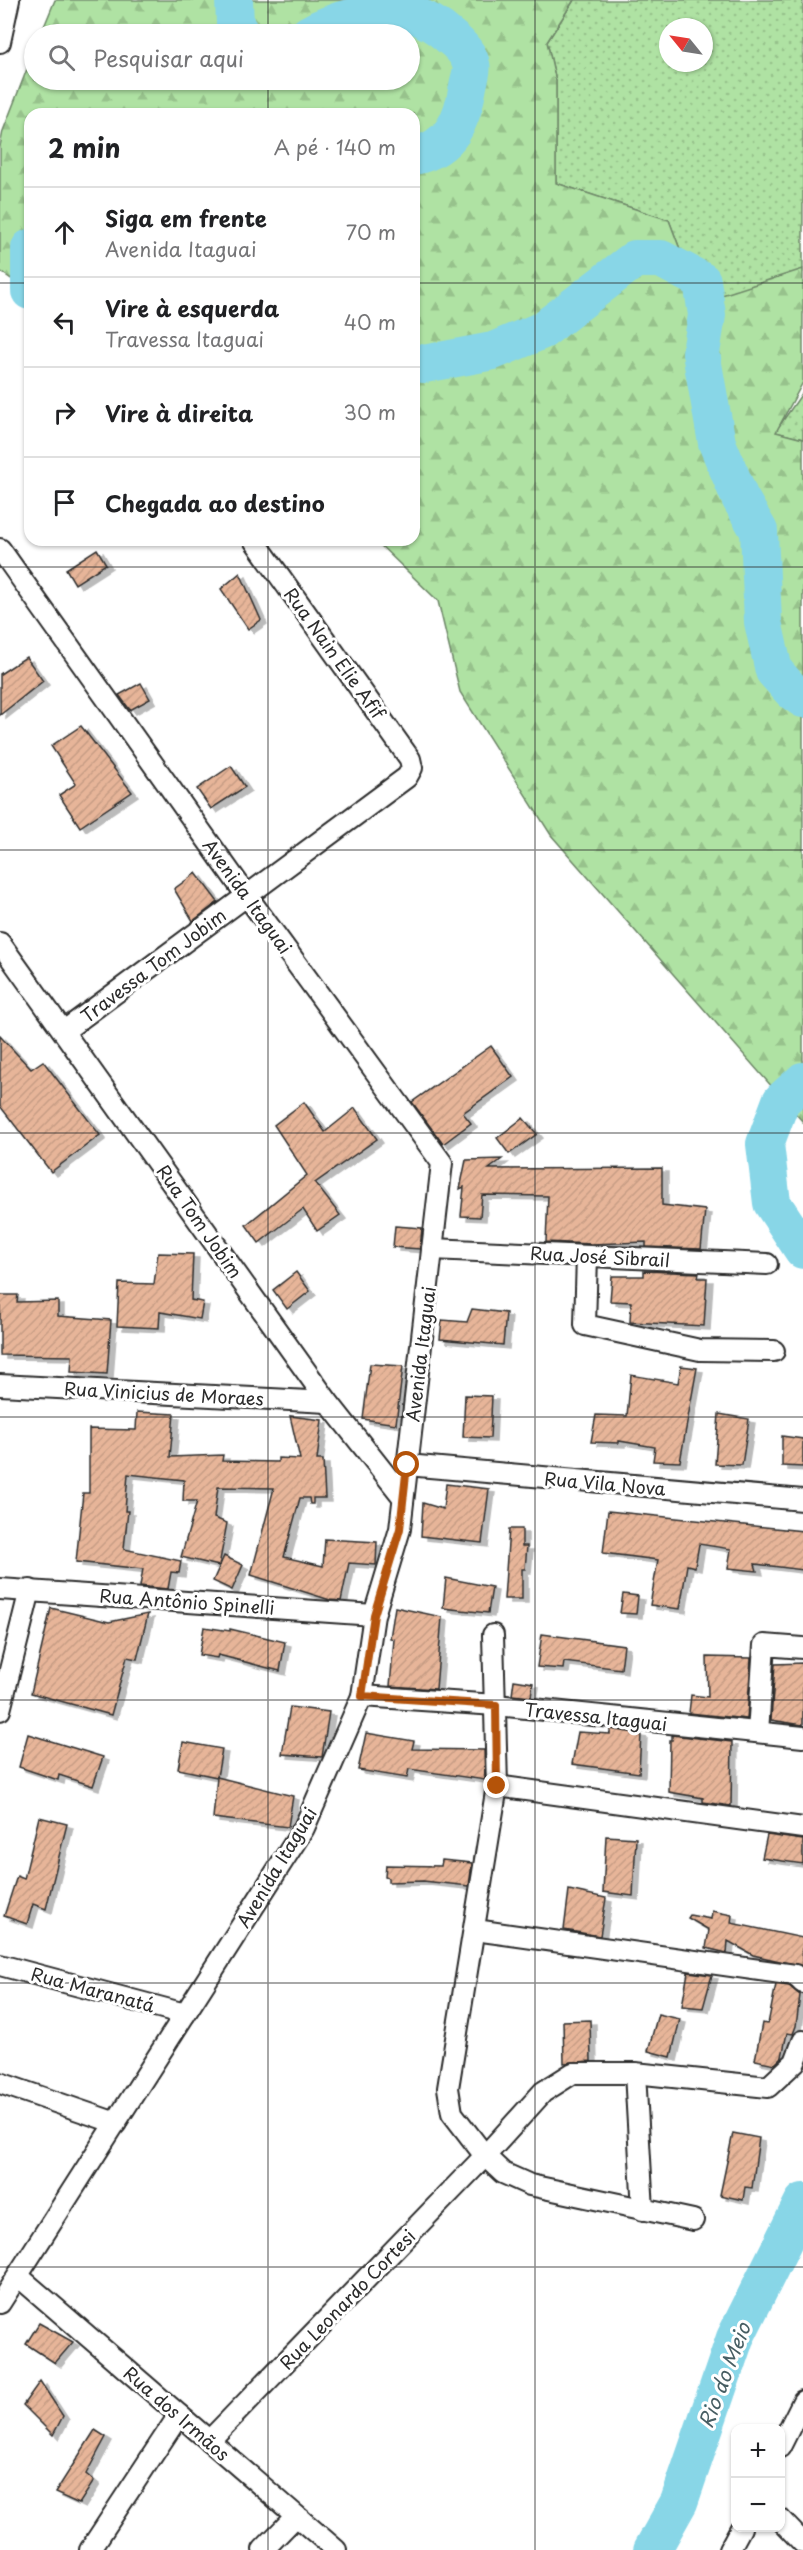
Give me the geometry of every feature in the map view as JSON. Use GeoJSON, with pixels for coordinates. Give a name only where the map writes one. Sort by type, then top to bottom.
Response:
{"type":"FeatureCollection","features":[{"type":"Feature","properties":{"kind":"street"},"geometry":{"type":"LineString","coordinates":[[0,42],[9,0]]}},
{"type":"Feature","properties":{"kind":"street","name":"Rua Nain Elie Afif"},"geometry":{"type":"LineString","coordinates":[[258,546],[410,759],[412,768]]}},
{"type":"Feature","properties":{"kind":"street","name":"Avenida Itaguai"},"geometry":{"type":"LineString","coordinates":[[0,549],[247,896],[442,1163],[400,1529],[374,1615],[362,1696],[304,1828],[0,2303]]}},
{"type":"Feature","properties":{"kind":"street","name":"Travessa Tom Jobim"},"geometry":{"type":"LineString","coordinates":[[64,1031],[407,777],[412,768]]}},
{"type":"Feature","properties":{"kind":"street","name":"Rua Tom Jobim"},"geometry":{"type":"LineString","coordinates":[[0,943],[328,1402],[403,1497]]}},
{"type":"Feature","properties":{"kind":"street","name":"Rua José Sibrail"},"geometry":{"type":"LineString","coordinates":[[432,1249],[767,1264]]}},
{"type":"Feature","properties":{"kind":"street"},"geometry":{"type":"LineString","coordinates":[[587,1256],[585,1325],[700,1350],[774,1351]]}},
{"type":"Feature","properties":{"kind":"street","name":"Rua Vinicius de Moraes"},"geometry":{"type":"LineString","coordinates":[[0,1385],[328,1402]]}},
{"type":"Feature","properties":{"kind":"street","name":"Rua Vila Nova"},"geometry":{"type":"LineString","coordinates":[[407,1465],[803,1500]]}},
{"type":"Feature","properties":{"kind":"street","name":"Rua Antônio Spinelli"},"geometry":{"type":"LineString","coordinates":[[0,1589],[374,1615]]}},
{"type":"Feature","properties":{"kind":"street"},"geometry":{"type":"LineString","coordinates":[[0,1710],[30,1590]]}},
{"type":"Feature","properties":{"kind":"street"},"geometry":{"type":"LineString","coordinates":[[494,1635],[497,1786],[448,2088],[452,2113],[485,2156],[503,2174],[530,2185],[693,2220]]}},
{"type":"Feature","properties":{"kind":"street"},"geometry":{"type":"LineString","coordinates":[[758,1732],[764,1645],[803,1648]]}},
{"type":"Feature","properties":{"kind":"street","name":"Travessa Itaguai"},"geometry":{"type":"LineString","coordinates":[[362,1696],[496,1705],[803,1737]]}},
{"type":"Feature","properties":{"kind":"street"},"geometry":{"type":"LineString","coordinates":[[497,1786],[803,1827]]}},
{"type":"Feature","properties":{"kind":"street"},"geometry":{"type":"LineString","coordinates":[[475,1930],[795,1975],[803,1983]]}},
{"type":"Feature","properties":{"kind":"street","name":"Rua Maranatá"},"geometry":{"type":"LineString","coordinates":[[0,1965],[185,2014]]}},
{"type":"Feature","properties":{"kind":"street","name":"Rua Leonardo Cortesi"},"geometry":{"type":"LineString","coordinates":[[209,2441],[485,2156],[543,2092],[573,2073],[635,2073],[768,2087],[795,2062],[803,2041]]}},
{"type":"Feature","properties":{"kind":"street"},"geometry":{"type":"LineString","coordinates":[[635,2073],[643,2210]]}},
{"type":"Feature","properties":{"kind":"street"},"geometry":{"type":"LineString","coordinates":[[0,2083],[116,2123]]}},
{"type":"Feature","properties":{"kind":"street","name":"Rua dos Irmãos"},"geometry":{"type":"LineString","coordinates":[[18,2276],[336,2550]]}},
{"type":"Feature","properties":{"kind":"street"},"geometry":{"type":"LineString","coordinates":[[785,2437],[803,2401]]}},
{"type":"Feature","properties":{"kind":"street"},"geometry":{"type":"LineString","coordinates":[[90,2550],[179,2415]]}},
{"type":"Feature","properties":{"kind":"street"},"geometry":{"type":"LineString","coordinates":[[264,2550],[296,2516]]}},
{"type":"Feature","properties":{"kind":"street"},"geometry":{"type":"LineString","coordinates":[[785,2523],[803,2542]]}},
{"type":"Feature","properties":{"kind":"street"},"geometry":{"type":"LineString","coordinates":[[729,2550],[739,2532]]}},
{"type":"Feature","properties":{"kind":"green space"},"geometry":{"type":"Polygon","coordinates":[[[55,0],[574,0],[547,42],[556,81],[556,183],[669,220],[700,302],[803,269],[803,382],[776,432],[803,439],[803,1122],[551,835],[460,692],[438,601],[381,546],[420,546],[420,108],[24,108],[24,288],[0,271],[0,146],[3,131],[24,77],[24,90],[420,90],[420,24],[45,24],[55,0]]]}},
{"type":"Feature","properties":{"kind":"green space"},"geometry":{"type":"Polygon","coordinates":[[[574,0],[803,0],[803,272],[700,302],[669,220],[556,183],[556,81],[547,42],[574,0]]]}},
{"type":"Feature","properties":{"kind":"green space"},"geometry":{"type":"Polygon","coordinates":[[[803,392],[803,439],[775,432],[803,392]]]}},
{"type":"Feature","properties":{"kind":"water"},"geometry":{"type":"Polygon","coordinates":[[[707,2419],[699,2473],[690,2507],[666,2550],[642,2550],[679,2502],[707,2419]]]}},
{"type":"Feature","properties":{"kind":"building"},"geometry":{"type":"Polygon","coordinates":[[[97,549],[106,564],[75,584],[66,569],[97,549]]]}},
{"type":"Feature","properties":{"kind":"building"},"geometry":{"type":"Polygon","coordinates":[[[240,573],[261,620],[248,629],[221,589],[240,573]]]}},
{"type":"Feature","properties":{"kind":"building"},"geometry":{"type":"Polygon","coordinates":[[[26,657],[43,681],[0,715],[0,674],[26,657]]]}},
{"type":"Feature","properties":{"kind":"building"},"geometry":{"type":"Polygon","coordinates":[[[141,683],[150,699],[130,710],[119,695],[141,683]]]}},
{"type":"Feature","properties":{"kind":"building"},"geometry":{"type":"Polygon","coordinates":[[[81,726],[132,792],[80,827],[59,795],[76,784],[51,746],[81,726]]]}},
{"type":"Feature","properties":{"kind":"building"},"geometry":{"type":"Polygon","coordinates":[[[231,766],[245,787],[211,809],[197,789],[231,766]]]}},
{"type":"Feature","properties":{"kind":"building"},"geometry":{"type":"Polygon","coordinates":[[[196,873],[218,902],[193,921],[174,889],[196,873]]]}},
{"type":"Feature","properties":{"kind":"building"},"geometry":{"type":"Polygon","coordinates":[[[0,1036],[31,1069],[43,1061],[100,1135],[51,1172],[0,1106],[0,1036]]]}},
{"type":"Feature","properties":{"kind":"building"},"geometry":{"type":"Polygon","coordinates":[[[491,1046],[513,1077],[463,1113],[471,1123],[443,1144],[412,1102],[491,1046]]]}},
{"type":"Feature","properties":{"kind":"building"},"geometry":{"type":"Polygon","coordinates":[[[304,1102],[325,1132],[355,1108],[377,1139],[315,1183],[340,1215],[317,1231],[303,1209],[259,1243],[246,1225],[307,1175],[274,1125],[304,1102]]]}},
{"type":"Feature","properties":{"kind":"building"},"geometry":{"type":"Polygon","coordinates":[[[523,1118],[537,1134],[509,1154],[497,1138],[523,1118]]]}},
{"type":"Feature","properties":{"kind":"building"},"geometry":{"type":"Polygon","coordinates":[[[502,1159],[489,1169],[662,1168],[662,1205],[705,1210],[701,1249],[646,1247],[646,1242],[591,1244],[546,1242],[548,1196],[482,1195],[480,1217],[461,1216],[464,1187],[460,1189],[466,1160],[502,1159]]]}},
{"type":"Feature","properties":{"kind":"building"},"geometry":{"type":"Polygon","coordinates":[[[395,1226],[422,1228],[420,1249],[393,1247],[395,1226]]]}},
{"type":"Feature","properties":{"kind":"building"},"geometry":{"type":"Polygon","coordinates":[[[158,1253],[193,1254],[191,1300],[203,1302],[200,1319],[160,1312],[159,1328],[117,1326],[119,1283],[154,1284],[158,1253]]]}},
{"type":"Feature","properties":{"kind":"building"},"geometry":{"type":"Polygon","coordinates":[[[644,1271],[699,1273],[698,1278],[707,1278],[704,1326],[630,1322],[631,1302],[610,1301],[612,1276],[644,1276],[644,1271]]]}},
{"type":"Feature","properties":{"kind":"building"},"geometry":{"type":"Polygon","coordinates":[[[296,1272],[310,1291],[287,1309],[273,1290],[296,1272]]]}},
{"type":"Feature","properties":{"kind":"building"},"geometry":{"type":"Polygon","coordinates":[[[0,1295],[18,1295],[17,1302],[58,1301],[58,1316],[111,1320],[107,1374],[71,1372],[72,1356],[0,1355],[0,1295]]]}},
{"type":"Feature","properties":{"kind":"building"},"geometry":{"type":"Polygon","coordinates":[[[472,1309],[506,1313],[503,1345],[440,1339],[442,1320],[467,1322],[472,1309]]]}},
{"type":"Feature","properties":{"kind":"building"},"geometry":{"type":"Polygon","coordinates":[[[370,1364],[403,1366],[396,1424],[363,1419],[370,1364]]]}},
{"type":"Feature","properties":{"kind":"building"},"geometry":{"type":"Polygon","coordinates":[[[681,1366],[697,1368],[680,1462],[653,1461],[655,1447],[619,1441],[619,1443],[591,1442],[596,1415],[627,1416],[631,1375],[678,1383],[681,1366]]]}},
{"type":"Feature","properties":{"kind":"building"},"geometry":{"type":"Polygon","coordinates":[[[465,1395],[492,1396],[490,1438],[463,1437],[465,1395]]]}},
{"type":"Feature","properties":{"kind":"building"},"geometry":{"type":"Polygon","coordinates":[[[137,1412],[174,1414],[170,1457],[223,1455],[222,1461],[278,1462],[278,1458],[300,1459],[290,1416],[322,1420],[317,1460],[323,1460],[325,1498],[313,1498],[313,1504],[310,1504],[309,1498],[300,1498],[284,1557],[323,1566],[325,1539],[377,1542],[376,1565],[349,1563],[341,1601],[330,1600],[251,1575],[274,1488],[218,1487],[214,1518],[227,1523],[219,1566],[181,1557],[197,1501],[183,1501],[184,1480],[128,1474],[125,1511],[128,1511],[124,1549],[181,1561],[179,1573],[171,1572],[168,1589],[148,1587],[140,1586],[143,1569],[76,1562],[83,1493],[89,1493],[89,1429],[136,1430],[137,1412]]]}},
{"type":"Feature","properties":{"kind":"building"},"geometry":{"type":"Polygon","coordinates":[[[719,1414],[749,1419],[742,1465],[715,1464],[719,1414]]]}},
{"type":"Feature","properties":{"kind":"building"},"geometry":{"type":"Polygon","coordinates":[[[782,1436],[803,1439],[803,1467],[782,1466],[782,1436]]]}},
{"type":"Feature","properties":{"kind":"building"},"geometry":{"type":"Polygon","coordinates":[[[446,1484],[489,1489],[482,1543],[421,1536],[423,1503],[443,1509],[446,1484]]]}},
{"type":"Feature","properties":{"kind":"building"},"geometry":{"type":"Polygon","coordinates":[[[608,1511],[803,1531],[803,1570],[755,1564],[757,1571],[728,1568],[731,1549],[699,1544],[695,1567],[687,1565],[680,1609],[650,1605],[658,1560],[603,1553],[608,1511]]]}},
{"type":"Feature","properties":{"kind":"building"},"geometry":{"type":"Polygon","coordinates":[[[509,1529],[522,1529],[522,1546],[527,1546],[525,1569],[522,1569],[522,1599],[504,1599],[509,1529]]]}},
{"type":"Feature","properties":{"kind":"building"},"geometry":{"type":"Polygon","coordinates":[[[224,1556],[243,1565],[232,1590],[213,1581],[224,1556]]]}},
{"type":"Feature","properties":{"kind":"building"},"geometry":{"type":"Polygon","coordinates":[[[446,1578],[492,1587],[488,1613],[443,1608],[446,1578]]]}},
{"type":"Feature","properties":{"kind":"building"},"geometry":{"type":"Polygon","coordinates":[[[623,1594],[638,1596],[636,1614],[620,1613],[623,1594]]]}},
{"type":"Feature","properties":{"kind":"building"},"geometry":{"type":"Polygon","coordinates":[[[395,1607],[442,1617],[436,1689],[390,1686],[394,1639],[390,1638],[395,1607]]]}},
{"type":"Feature","properties":{"kind":"building"},"geometry":{"type":"Polygon","coordinates":[[[51,1608],[109,1622],[148,1614],[137,1659],[127,1657],[111,1715],[31,1693],[51,1608]]]}},
{"type":"Feature","properties":{"kind":"building"},"geometry":{"type":"Polygon","coordinates":[[[204,1627],[230,1631],[230,1629],[285,1642],[280,1671],[218,1655],[217,1658],[199,1655],[204,1627]]]}},
{"type":"Feature","properties":{"kind":"building"},"geometry":{"type":"Polygon","coordinates":[[[542,1634],[624,1645],[621,1669],[564,1662],[563,1669],[537,1667],[542,1634]]]}},
{"type":"Feature","properties":{"kind":"building"},"geometry":{"type":"Polygon","coordinates":[[[707,1657],[751,1658],[747,1719],[689,1713],[691,1695],[708,1697],[707,1657]]]}},
{"type":"Feature","properties":{"kind":"building"},"geometry":{"type":"Polygon","coordinates":[[[803,1663],[803,1725],[771,1720],[775,1664],[803,1663]]]}},
{"type":"Feature","properties":{"kind":"building"},"geometry":{"type":"Polygon","coordinates":[[[514,1680],[533,1683],[531,1697],[512,1695],[514,1680]]]}},
{"type":"Feature","properties":{"kind":"building"},"geometry":{"type":"Polygon","coordinates":[[[290,1707],[329,1712],[322,1757],[282,1754],[290,1707]]]}},
{"type":"Feature","properties":{"kind":"building"},"geometry":{"type":"Polygon","coordinates":[[[610,1729],[641,1734],[639,1773],[572,1764],[578,1732],[610,1734],[610,1729]]]}},
{"type":"Feature","properties":{"kind":"building"},"geometry":{"type":"Polygon","coordinates":[[[366,1733],[414,1741],[412,1749],[484,1750],[485,1780],[409,1769],[407,1778],[358,1770],[366,1733]]]}},
{"type":"Feature","properties":{"kind":"building"},"geometry":{"type":"Polygon","coordinates":[[[28,1734],[103,1757],[93,1786],[59,1775],[58,1780],[19,1767],[28,1734]]]}},
{"type":"Feature","properties":{"kind":"building"},"geometry":{"type":"Polygon","coordinates":[[[672,1735],[732,1742],[731,1806],[703,1802],[703,1798],[669,1792],[672,1735]]]}},
{"type":"Feature","properties":{"kind":"building"},"geometry":{"type":"Polygon","coordinates":[[[183,1742],[222,1749],[217,1777],[178,1769],[183,1742]]]}},
{"type":"Feature","properties":{"kind":"building"},"geometry":{"type":"Polygon","coordinates":[[[217,1777],[293,1796],[288,1827],[213,1818],[217,1777]]]}},
{"type":"Feature","properties":{"kind":"building"},"geometry":{"type":"Polygon","coordinates":[[[39,1817],[67,1824],[46,1909],[33,1904],[27,1924],[4,1916],[17,1876],[24,1879],[39,1817]]]}},
{"type":"Feature","properties":{"kind":"building"},"geometry":{"type":"Polygon","coordinates":[[[767,1835],[803,1840],[803,1864],[762,1858],[767,1835]]]}},
{"type":"Feature","properties":{"kind":"building"},"geometry":{"type":"Polygon","coordinates":[[[606,1836],[636,1838],[633,1896],[603,1892],[606,1836]]]}},
{"type":"Feature","properties":{"kind":"building"},"geometry":{"type":"Polygon","coordinates":[[[442,1860],[472,1863],[469,1886],[423,1881],[388,1882],[388,1878],[385,1877],[386,1865],[441,1866],[442,1860]]]}},
{"type":"Feature","properties":{"kind":"building"},"geometry":{"type":"Polygon","coordinates":[[[569,1890],[606,1898],[600,1936],[564,1930],[569,1890]]]}},
{"type":"Feature","properties":{"kind":"building"},"geometry":{"type":"Polygon","coordinates":[[[712,1911],[732,1915],[731,1923],[803,1938],[802,1966],[753,1955],[728,1941],[727,1953],[706,1948],[709,1930],[688,1918],[690,1915],[711,1919],[712,1911]]]}},
{"type":"Feature","properties":{"kind":"building"},"geometry":{"type":"Polygon","coordinates":[[[688,1972],[712,1975],[703,2008],[682,2006],[688,1972]]]}},
{"type":"Feature","properties":{"kind":"building"},"geometry":{"type":"Polygon","coordinates":[[[776,1984],[789,1986],[800,1995],[796,2026],[793,2034],[787,2033],[782,2057],[775,2064],[755,2060],[762,2023],[768,2024],[776,1984]]]}},
{"type":"Feature","properties":{"kind":"building"},"geometry":{"type":"Polygon","coordinates":[[[658,2014],[680,2019],[671,2057],[648,2051],[658,2014]]]}},
{"type":"Feature","properties":{"kind":"building"},"geometry":{"type":"Polygon","coordinates":[[[590,2020],[591,2061],[564,2063],[563,2021],[590,2020]]]}},
{"type":"Feature","properties":{"kind":"building"},"geometry":{"type":"Polygon","coordinates":[[[733,2133],[759,2138],[752,2188],[745,2187],[743,2200],[720,2195],[733,2133]]]}},
{"type":"Feature","properties":{"kind":"building"},"geometry":{"type":"Polygon","coordinates":[[[39,2323],[73,2342],[55,2363],[26,2344],[39,2323]]]}},
{"type":"Feature","properties":{"kind":"building"},"geometry":{"type":"Polygon","coordinates":[[[40,2381],[63,2416],[53,2435],[23,2405],[40,2381]]]}},
{"type":"Feature","properties":{"kind":"building"},"geometry":{"type":"Polygon","coordinates":[[[95,2430],[106,2437],[86,2474],[94,2481],[79,2504],[55,2493],[95,2430]]]}},
{"type":"Feature","properties":{"kind":"waterway"},"geometry":{"type":"LineString","coordinates":[[234,0],[235,24]]}},
{"type":"Feature","properties":{"kind":"waterway"},"geometry":{"type":"LineString","coordinates":[[330,24],[386,11],[409,13],[445,32],[468,56],[472,69],[458,121],[446,140],[437,147],[420,154]]}},
{"type":"Feature","properties":{"kind":"waterway"},"geometry":{"type":"LineString","coordinates":[[420,363],[493,351],[543,330],[635,259],[661,259],[702,281],[707,315],[701,353],[717,443],[740,498],[759,531],[763,622],[774,671],[793,692],[803,699]]}},
{"type":"Feature","properties":{"kind":"waterway"},"geometry":{"type":"LineString","coordinates":[[803,1081],[781,1101],[765,1144],[772,1203],[803,1250]]}},
{"type":"Feature","properties":{"kind":"waterway","name":"Rio do Meio"},"geometry":{"type":"LineString","coordinates":[[652,2550],[679,2502],[735,2338],[803,2202]]}},
{"type":"Feature","properties":{"kind":"route"},"geometry":{"type":"LineString","coordinates":[[407,1465],[400,1529],[374,1615],[362,1696],[496,1705],[497,1786]]}}]}
